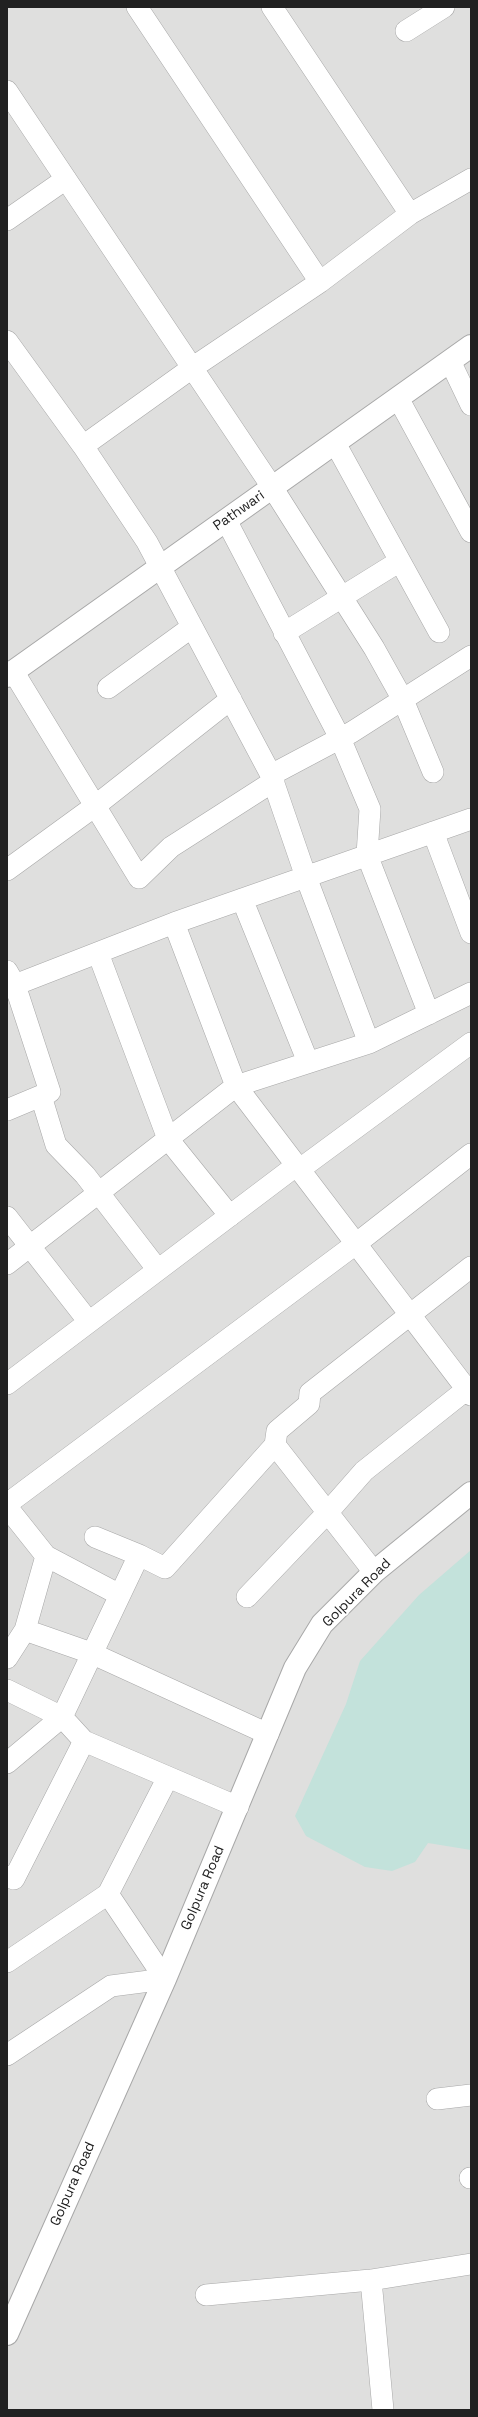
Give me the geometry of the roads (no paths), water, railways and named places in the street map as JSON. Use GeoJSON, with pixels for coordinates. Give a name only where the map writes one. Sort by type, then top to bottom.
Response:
{"type":"FeatureCollection","features":[{"type":"Feature","properties":{"kind":"street"},"geometry":{"type":"LineString","coordinates":[[137,7],[320,282]]}},
{"type":"Feature","properties":{"kind":"street"},"geometry":{"type":"LineString","coordinates":[[406,32],[444,7]]}},
{"type":"Feature","properties":{"kind":"street"},"geometry":{"type":"LineString","coordinates":[[276,8],[410,214]]}},
{"type":"Feature","properties":{"kind":"street"},"geometry":{"type":"LineString","coordinates":[[7,91],[272,487],[374,648],[403,700],[433,772]]}},
{"type":"Feature","properties":{"kind":"street"},"geometry":{"type":"LineString","coordinates":[[83,446],[192,368],[320,282],[410,214],[471,179]]}},
{"type":"Feature","properties":{"kind":"street"},"geometry":{"type":"LineString","coordinates":[[7,220],[66,180]]}},
{"type":"Feature","properties":{"kind":"street"},"geometry":{"type":"LineString","coordinates":[[7,341],[83,446],[160,567],[273,778],[306,877],[369,1043]]}},
{"type":"Feature","properties":{"kind":"street","name":"Pathwari"},"geometry":{"type":"LineString","coordinates":[[10,674],[471,346]]}},
{"type":"Feature","properties":{"kind":"street"},"geometry":{"type":"LineString","coordinates":[[450,361],[471,405]]}},
{"type":"Feature","properties":{"kind":"street"},"geometry":{"type":"LineString","coordinates":[[398,398],[471,532]]}},
{"type":"Feature","properties":{"kind":"street"},"geometry":{"type":"LineString","coordinates":[[335,443],[439,632]]}},
{"type":"Feature","properties":{"kind":"street"},"geometry":{"type":"LineString","coordinates":[[226,520],[340,738],[370,809],[367,855],[429,1014]]}},
{"type":"Feature","properties":{"kind":"street"},"geometry":{"type":"LineString","coordinates":[[284,633],[400,561]]}},
{"type":"Feature","properties":{"kind":"street"},"geometry":{"type":"LineString","coordinates":[[108,688],[192,627]]}},
{"type":"Feature","properties":{"kind":"street"},"geometry":{"type":"LineString","coordinates":[[10,674],[95,806],[139,878],[171,847],[273,778],[403,700],[471,656]]}},
{"type":"Feature","properties":{"kind":"street"},"geometry":{"type":"LineString","coordinates":[[7,870],[95,806],[231,699]]}},
{"type":"Feature","properties":{"kind":"street"},"geometry":{"type":"LineString","coordinates":[[7,1110],[50,1092],[10,981],[98,953],[174,923],[471,819]]}},
{"type":"Feature","properties":{"kind":"street"},"geometry":{"type":"LineString","coordinates":[[433,832],[471,933]]}},
{"type":"Feature","properties":{"kind":"street"},"geometry":{"type":"LineString","coordinates":[[242,899],[308,1062]]}},
{"type":"Feature","properties":{"kind":"street"},"geometry":{"type":"LineString","coordinates":[[174,923],[236,1086],[410,1315],[470,1390],[364,1471],[328,1512],[247,1597]]}},
{"type":"Feature","properties":{"kind":"street"},"geometry":{"type":"LineString","coordinates":[[98,953],[168,1139],[230,1216]]}},
{"type":"Feature","properties":{"kind":"street"},"geometry":{"type":"LineString","coordinates":[[7,1264],[100,1194],[236,1086],[369,1043],[471,993]]}},
{"type":"Feature","properties":{"kind":"street"},"geometry":{"type":"LineString","coordinates":[[7,1384],[230,1216],[469,1049]]}},
{"type":"Feature","properties":{"kind":"street"},"geometry":{"type":"LineString","coordinates":[[41,1096],[56,1145],[100,1194],[158,1270]]}},
{"type":"Feature","properties":{"kind":"street"},"geometry":{"type":"LineString","coordinates":[[120,1595],[46,1556],[7,1505],[356,1243],[471,1154]]}},
{"type":"Feature","properties":{"kind":"street"},"geometry":{"type":"LineString","coordinates":[[7,1217],[89,1322]]}},
{"type":"Feature","properties":{"kind":"street"},"geometry":{"type":"LineString","coordinates":[[94,1538],[139,1555],[165,1568],[275,1445],[276,1431],[309,1404],[310,1393],[471,1267]]}},
{"type":"Feature","properties":{"kind":"street"},"geometry":{"type":"LineString","coordinates":[[275,1445],[374,1572]]}},
{"type":"Feature","properties":{"kind":"street","name":"Golpura Road"},"geometry":{"type":"LineString","coordinates":[[7,2334],[165,1979],[295,1668],[322,1624],[374,1572],[471,1493]]}},
{"type":"Feature","properties":{"kind":"street"},"geometry":{"type":"LineString","coordinates":[[7,1763],[62,1717],[91,1653],[139,1555]]}},
{"type":"Feature","properties":{"kind":"street"},"geometry":{"type":"LineString","coordinates":[[7,1658],[25,1630],[46,1556]]}},
{"type":"Feature","properties":{"kind":"street"},"geometry":{"type":"LineString","coordinates":[[25,1630],[91,1653],[268,1734]]}},
{"type":"Feature","properties":{"kind":"street"},"geometry":{"type":"LineString","coordinates":[[7,1690],[62,1717],[84,1741],[238,1806]]}},
{"type":"Feature","properties":{"kind":"street"},"geometry":{"type":"LineString","coordinates":[[7,1876],[14,1879],[84,1741]]}},
{"type":"Feature","properties":{"kind":"street"},"geometry":{"type":"LineString","coordinates":[[7,1962],[108,1894],[168,1777]]}},
{"type":"Feature","properties":{"kind":"street"},"geometry":{"type":"LineString","coordinates":[[7,2055],[111,1986],[165,1979],[108,1894]]}},
{"type":"Feature","properties":{"kind":"street"},"geometry":{"type":"LineString","coordinates":[[437,2099],[471,2095]]}},
{"type":"Feature","properties":{"kind":"street"},"geometry":{"type":"LineString","coordinates":[[206,2295],[371,2280],[471,2264]]}},
{"type":"Feature","properties":{"kind":"street"},"geometry":{"type":"LineString","coordinates":[[371,2280],[383,2410]]}}]}
